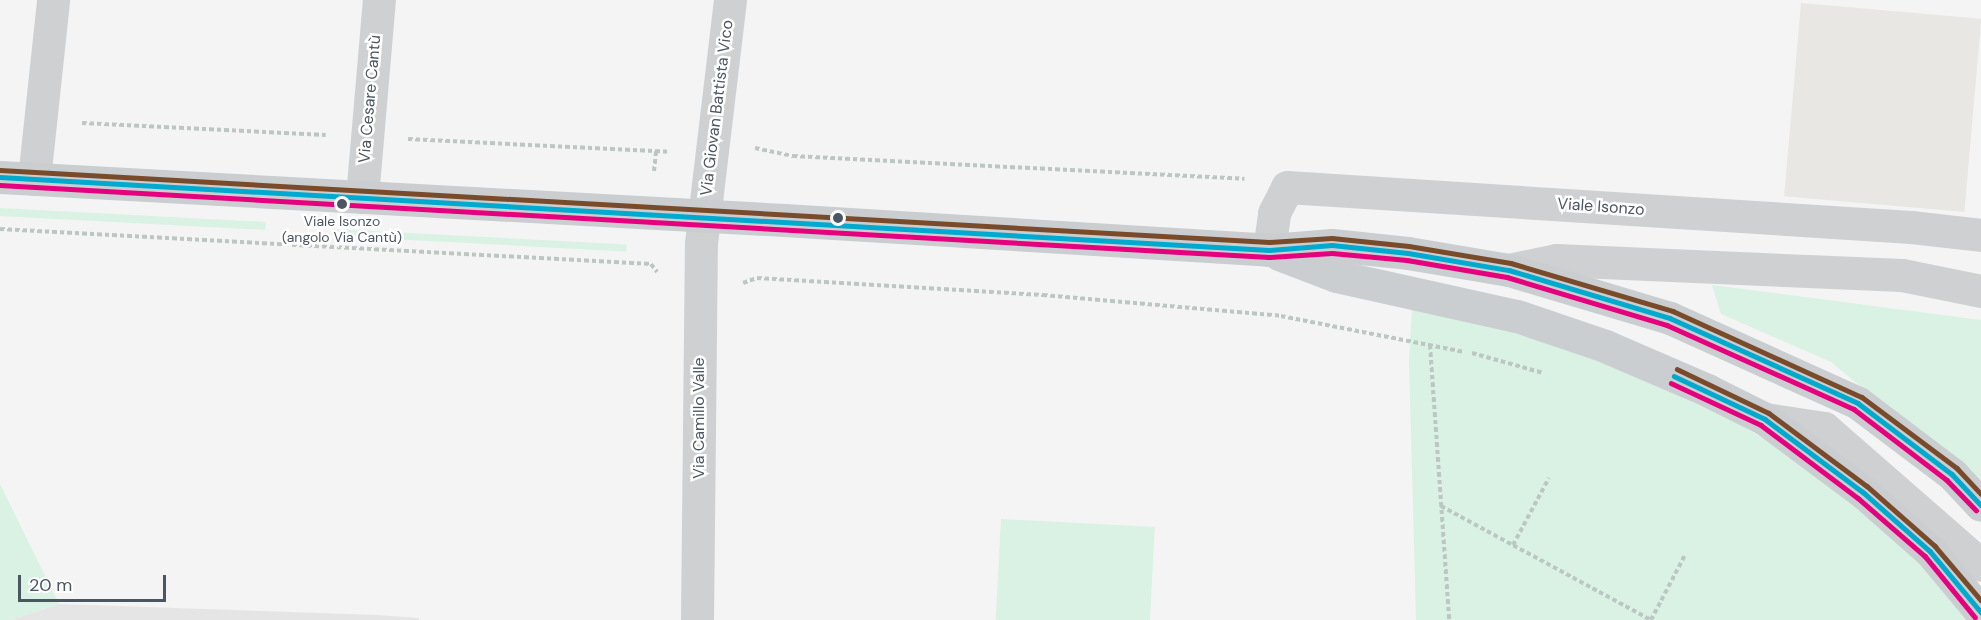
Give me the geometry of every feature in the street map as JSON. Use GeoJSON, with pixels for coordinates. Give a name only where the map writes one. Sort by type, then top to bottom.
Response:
{"type":"FeatureCollection","features":[{"type":"Feature","properties":{"kind":"main road"},"geometry":{"type":"LineString","coordinates":[[0,177],[1269,250],[1332,245],[1408,253],[1509,270],[1670,318],[1858,403],[1952,474],[1981,505]]}},
{"type":"Feature","properties":{"kind":"main road"},"geometry":{"type":"LineString","coordinates":[[1269,250],[1336,276],[1517,316],[1594,342],[1707,390],[1765,419],[1863,492],[1930,551],[1981,612]]}},
{"type":"Feature","properties":{"kind":"street"},"geometry":{"type":"LineString","coordinates":[[34,179],[53,0]]}},
{"type":"Feature","properties":{"kind":"street","name":"Via Cesare Cantù"},"geometry":{"type":"LineString","coordinates":[[362,197],[379,0]]}},
{"type":"Feature","properties":{"kind":"street","name":"Via Giovan Battista Vico"},"geometry":{"type":"LineString","coordinates":[[704,216],[730,0]]}},
{"type":"Feature","properties":{"kind":"street"},"geometry":{"type":"LineString","coordinates":[[1269,250],[1274,213],[1287,187]]}},
{"type":"Feature","properties":{"kind":"street","name":"Viale Isonzo"},"geometry":{"type":"LineString","coordinates":[[1287,187],[1911,227],[1981,235]]}},
{"type":"Feature","properties":{"kind":"street","name":"Via Camillo Valle"},"geometry":{"type":"LineString","coordinates":[[697,620],[700,290],[704,216]]}},
{"type":"Feature","properties":{"kind":"street"},"geometry":{"type":"LineString","coordinates":[[1509,270],[1556,260],[1902,275],[1981,291]]}},
{"type":"Feature","properties":{"kind":"street"},"geometry":{"type":"LineString","coordinates":[[1765,419],[1824,428],[1981,565]]}},
{"type":"Feature","properties":{"kind":"path"},"geometry":{"type":"LineString","coordinates":[[40,121],[674,152],[713,146],[761,148],[793,156],[1264,180],[1287,187]]}},
{"type":"Feature","properties":{"kind":"path"},"geometry":{"type":"LineString","coordinates":[[0,229],[651,264],[669,287],[700,290],[723,290],[757,278],[1043,295],[1281,316],[1472,353],[1551,376]]}},
{"type":"Feature","properties":{"kind":"path"},"geometry":{"type":"LineString","coordinates":[[1430,345],[1449,620]]}},
{"type":"Feature","properties":{"kind":"path"},"geometry":{"type":"LineString","coordinates":[[1513,545],[1549,478]]}},
{"type":"Feature","properties":{"kind":"path"},"geometry":{"type":"LineString","coordinates":[[1441,506],[1651,620],[1685,555]]}},
{"type":"Feature","properties":{"kind":"shaded area"},"geometry":{"type":"Polygon","coordinates":[[[1801,3],[1981,19],[1964,212],[1784,196],[1801,3]]]}},
{"type":"Feature","properties":{"kind":"shaded area"},"geometry":{"type":"Polygon","coordinates":[[[59,604],[377,615],[419,618],[419,620],[11,620],[59,604]]]}},
{"type":"Feature","properties":{"kind":"green space"},"geometry":{"type":"Polygon","coordinates":[[[0,208],[266,222],[265,230],[0,216],[0,208]]]}},
{"type":"Feature","properties":{"kind":"green space"},"geometry":{"type":"Polygon","coordinates":[[[332,229],[627,244],[626,251],[332,236],[332,229]]]}},
{"type":"Feature","properties":{"kind":"green space"},"geometry":{"type":"Polygon","coordinates":[[[1712,285],[1981,320],[1981,480],[1891,412],[1831,362],[1721,314],[1712,285]]]}},
{"type":"Feature","properties":{"kind":"green space"},"geometry":{"type":"Polygon","coordinates":[[[1412,309],[1549,339],[1731,419],[1806,464],[1897,536],[1973,620],[1416,620],[1409,361],[1412,309]]]}},
{"type":"Feature","properties":{"kind":"green space"},"geometry":{"type":"Polygon","coordinates":[[[0,484],[59,604],[11,620],[0,620],[0,484]]]}},
{"type":"Feature","properties":{"kind":"green space"},"geometry":{"type":"Polygon","coordinates":[[[1001,519],[1155,527],[1150,620],[996,620],[1001,519]]]}},
{"type":"Feature","properties":{"kind":"transit line"},"geometry":{"type":"LineString","coordinates":[[0,170],[1269,242],[1332,238],[1409,246],[1511,263],[1673,311],[1862,397],[1957,468],[1981,494]]}},
{"type":"Feature","properties":{"kind":"transit line"},"geometry":{"type":"LineString","coordinates":[[0,177],[1269,250],[1332,245],[1408,253],[1509,270],[1670,318],[1858,403],[1952,474],[1981,505]]}},
{"type":"Feature","properties":{"kind":"transit line"},"geometry":{"type":"LineString","coordinates":[[0,185],[1269,257],[1332,253],[1407,260],[1507,277],[1667,325],[1854,409],[1947,480],[1976,510]]}},
{"type":"Feature","properties":{"kind":"transit line"},"geometry":{"type":"LineString","coordinates":[[1677,369],[1769,413],[1867,486],[1935,546],[1981,600]]}},
{"type":"Feature","properties":{"kind":"transit line"},"geometry":{"type":"LineString","coordinates":[[1674,376],[1765,419],[1863,492],[1930,551],[1981,612]]}},
{"type":"Feature","properties":{"kind":"transit line"},"geometry":{"type":"LineString","coordinates":[[1671,383],[1761,425],[1858,498],[1925,556],[1975,617]]}},
{"type":"Feature","properties":{"kind":"place","name":"Viale Isonzo (angolo Via Cantù)"},"geometry":{"type":"Point","coordinates":[342,204]}}]}
